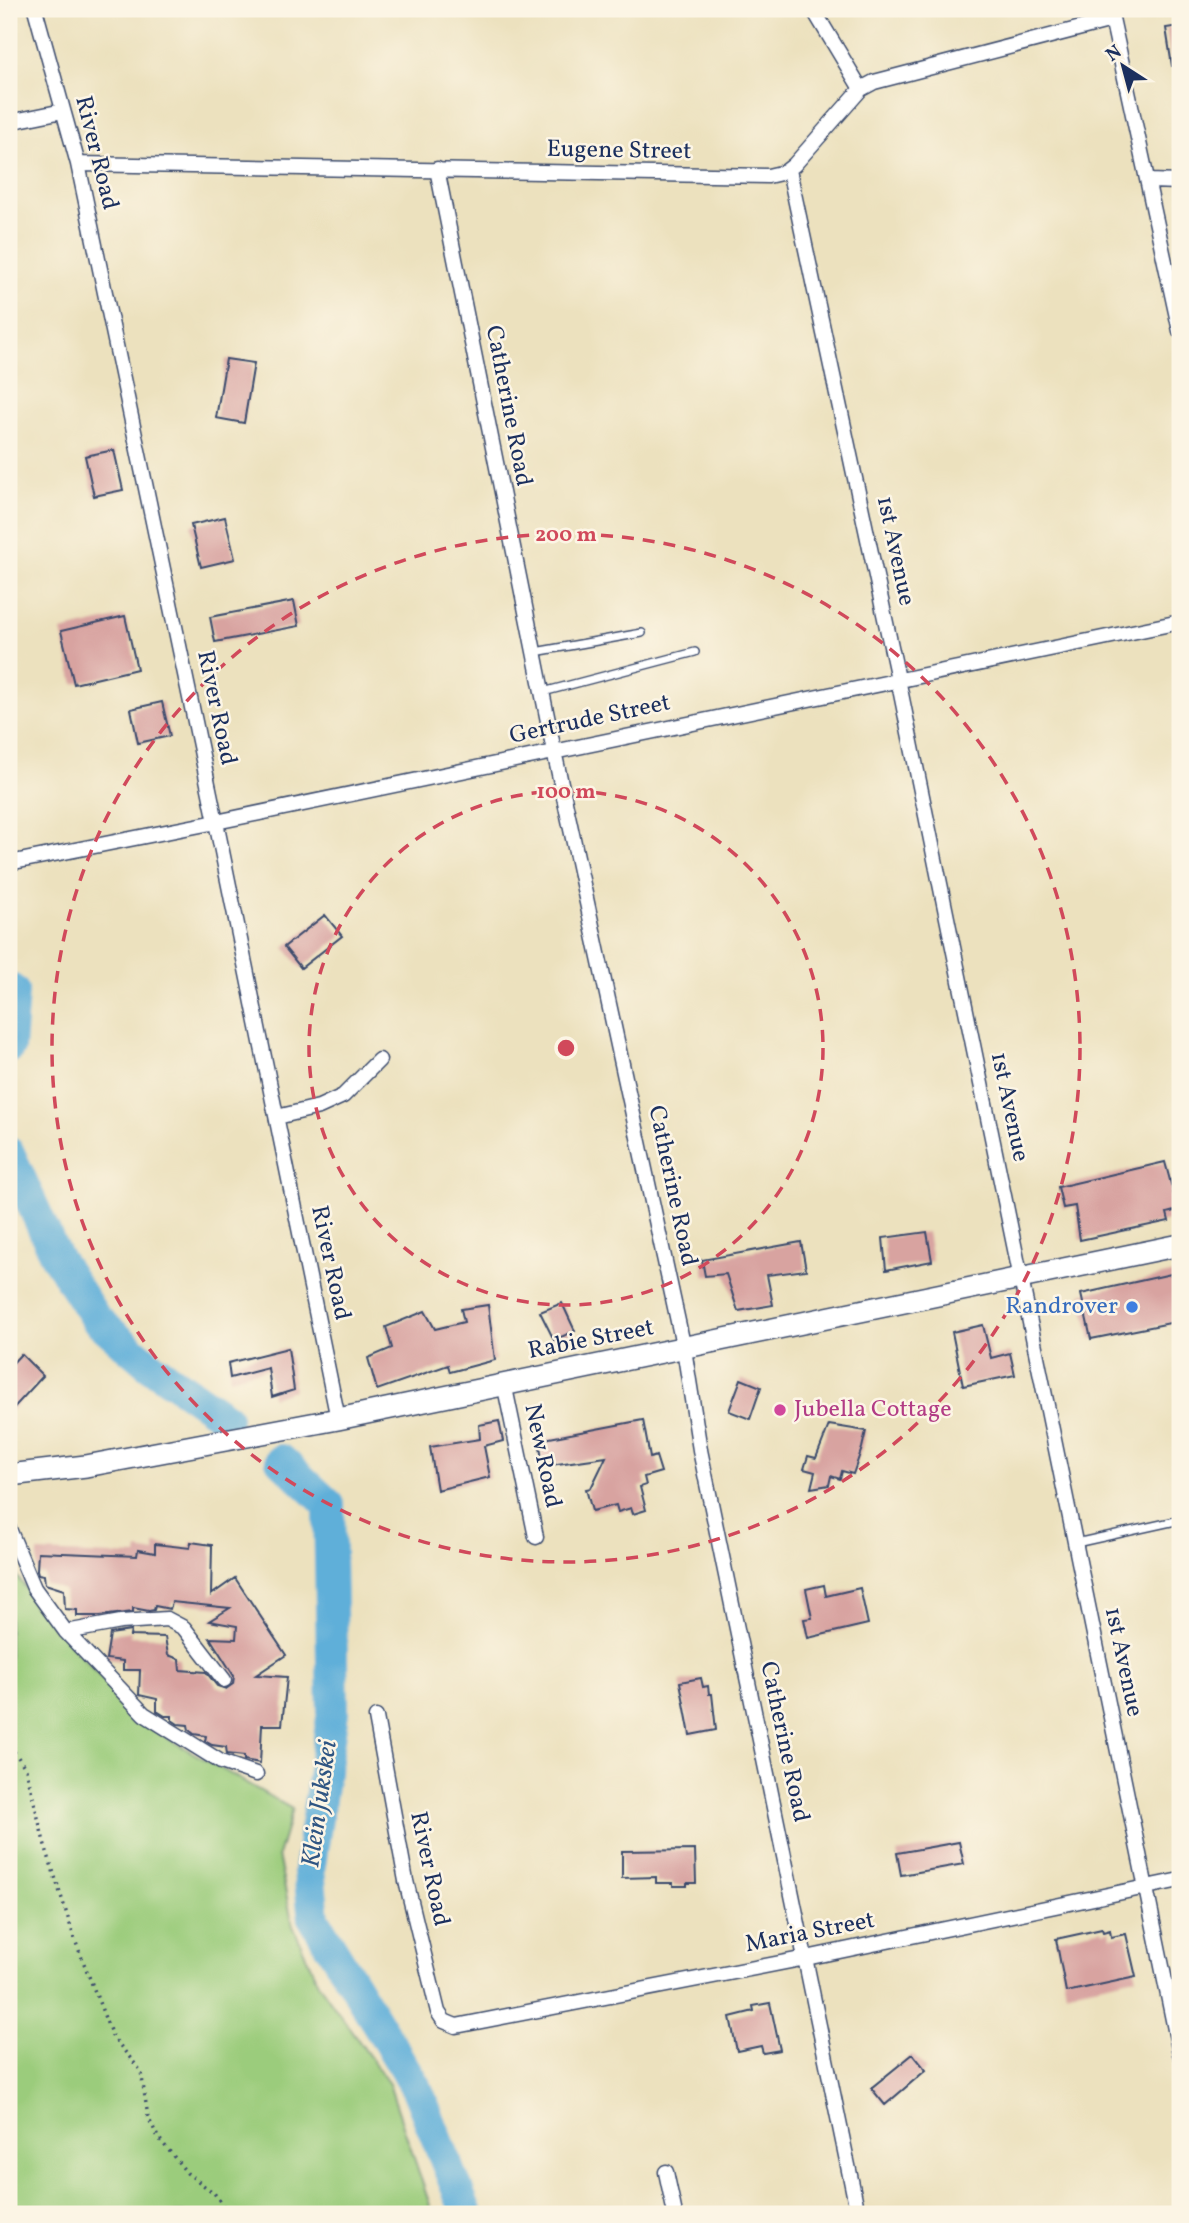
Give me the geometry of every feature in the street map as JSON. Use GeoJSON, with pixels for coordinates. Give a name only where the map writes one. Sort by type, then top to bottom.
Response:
{"type":"FeatureCollection","features":[{"type":"Feature","properties":{"kind":"street","name":"River Road"},"geometry":{"type":"LineString","coordinates":[[35,9],[78,164],[338,1419]]}},
{"type":"Feature","properties":{"kind":"street"},"geometry":{"type":"LineString","coordinates":[[813,9],[861,89]]}},
{"type":"Feature","properties":{"kind":"street"},"geometry":{"type":"LineString","coordinates":[[789,170],[861,89],[874,82],[1111,14],[1180,331]]}},
{"type":"Feature","properties":{"kind":"street"},"geometry":{"type":"LineString","coordinates":[[9,122],[63,111]]}},
{"type":"Feature","properties":{"kind":"street","name":"Eugene Street"},"geometry":{"type":"LineString","coordinates":[[78,164],[758,176],[789,170]]}},
{"type":"Feature","properties":{"kind":"street","name":"Catherine Road"},"geometry":{"type":"LineString","coordinates":[[437,169],[554,751],[684,1349],[700,1450],[858,2214]]}},
{"type":"Feature","properties":{"kind":"street","name":"1st Avenue"},"geometry":{"type":"LineString","coordinates":[[789,170],[898,679],[1180,2054]]}},
{"type":"Feature","properties":{"kind":"street"},"geometry":{"type":"LineString","coordinates":[[1149,181],[1180,182]]}},
{"type":"Feature","properties":{"kind":"street","name":"Gertrude Street"},"geometry":{"type":"LineString","coordinates":[[9,863],[1180,622]]}},
{"type":"Feature","properties":{"kind":"street"},"geometry":{"type":"LineString","coordinates":[[276,1117],[319,1107],[343,1096],[379,1060]]}},
{"type":"Feature","properties":{"kind":"street","name":"Rabie Street"},"geometry":{"type":"LineString","coordinates":[[9,1475],[86,1466],[338,1419],[1180,1245]]}},
{"type":"Feature","properties":{"kind":"street","name":"New Road"},"geometry":{"type":"LineString","coordinates":[[504,1383],[536,1537]]}},
{"type":"Feature","properties":{"kind":"street"},"geometry":{"type":"LineString","coordinates":[[9,1529],[34,1588],[66,1632],[144,1714],[221,1762],[256,1774]]}},
{"type":"Feature","properties":{"kind":"street"},"geometry":{"type":"LineString","coordinates":[[66,1632],[121,1622],[167,1619],[184,1628],[224,1681]]}},
{"type":"Feature","properties":{"kind":"street","name":"River Road"},"geometry":{"type":"LineString","coordinates":[[376,1717],[407,1881],[433,1993],[440,2017],[449,2024]]}},
{"type":"Feature","properties":{"kind":"street","name":"Maria Street"},"geometry":{"type":"LineString","coordinates":[[449,2024],[456,2026],[475,2023],[806,1958],[1180,1880]]}},
{"type":"Feature","properties":{"kind":"street"},"geometry":{"type":"LineString","coordinates":[[666,2172],[675,2214]]}},
{"type":"Feature","properties":{"kind":"lane"},"geometry":{"type":"LineString","coordinates":[[535,652],[642,633]]}},
{"type":"Feature","properties":{"kind":"lane"},"geometry":{"type":"LineString","coordinates":[[543,692],[695,652]]}},
{"type":"Feature","properties":{"kind":"lane"},"geometry":{"type":"LineString","coordinates":[[1075,1543],[1180,1520]]}},
{"type":"Feature","properties":{"kind":"path"},"geometry":{"type":"LineString","coordinates":[[9,1711],[9,1744],[26,1769],[44,1843],[75,1940],[112,2036],[141,2071],[148,2117],[158,2137],[187,2173],[214,2193],[229,2214]]}},
{"type":"Feature","properties":{"kind":"green space"},"geometry":{"type":"Polygon","coordinates":[[[9,1567],[77,1651],[148,1727],[292,1809],[278,1856],[293,1926],[318,1983],[389,2084],[433,2214],[9,2214],[9,1567]]]}},
{"type":"Feature","properties":{"kind":"building"},"geometry":{"type":"Polygon","coordinates":[[[1180,26],[1180,66],[1172,66],[1166,28],[1180,26]]]}},
{"type":"Feature","properties":{"kind":"building"},"geometry":{"type":"Polygon","coordinates":[[[226,359],[254,363],[244,423],[216,418],[226,359]]]}},
{"type":"Feature","properties":{"kind":"building"},"geometry":{"type":"Polygon","coordinates":[[[114,450],[123,490],[94,496],[85,456],[114,450]]]}},
{"type":"Feature","properties":{"kind":"building"},"geometry":{"type":"Polygon","coordinates":[[[225,517],[235,559],[201,567],[191,525],[225,517]]]}},
{"type":"Feature","properties":{"kind":"building"},"geometry":{"type":"Polygon","coordinates":[[[294,601],[299,626],[215,642],[210,617],[294,601]]]}},
{"type":"Feature","properties":{"kind":"building"},"geometry":{"type":"Polygon","coordinates":[[[125,616],[137,669],[74,684],[61,631],[125,616]]]}},
{"type":"Feature","properties":{"kind":"building"},"geometry":{"type":"Polygon","coordinates":[[[162,702],[170,736],[138,743],[131,709],[162,702]]]}},
{"type":"Feature","properties":{"kind":"building"},"geometry":{"type":"Polygon","coordinates":[[[325,915],[342,936],[301,968],[284,947],[325,915]]]}},
{"type":"Feature","properties":{"kind":"building"},"geometry":{"type":"Polygon","coordinates":[[[1165,1162],[1178,1210],[1167,1213],[1169,1221],[1080,1240],[1075,1206],[1063,1208],[1058,1187],[1165,1162]]]}},
{"type":"Feature","properties":{"kind":"building"},"geometry":{"type":"Polygon","coordinates":[[[927,1232],[932,1261],[886,1270],[883,1238],[927,1232]]]}},
{"type":"Feature","properties":{"kind":"building"},"geometry":{"type":"Polygon","coordinates":[[[801,1242],[806,1270],[767,1275],[773,1305],[738,1311],[726,1274],[705,1276],[702,1260],[801,1242]]]}},
{"type":"Feature","properties":{"kind":"building","name":"Randrover"},"geometry":{"type":"Polygon","coordinates":[[[1180,1272],[1180,1321],[1091,1339],[1081,1294],[1180,1272]]]}},
{"type":"Feature","properties":{"kind":"building"},"geometry":{"type":"Polygon","coordinates":[[[562,1303],[575,1331],[554,1340],[540,1312],[562,1303]]]}},
{"type":"Feature","properties":{"kind":"building"},"geometry":{"type":"Polygon","coordinates":[[[488,1305],[495,1360],[450,1372],[448,1365],[377,1390],[368,1358],[392,1348],[386,1327],[425,1311],[435,1329],[464,1322],[461,1309],[488,1305]]]}},
{"type":"Feature","properties":{"kind":"building"},"geometry":{"type":"Polygon","coordinates":[[[983,1325],[991,1358],[1010,1353],[1015,1375],[963,1386],[952,1332],[983,1325]]]}},
{"type":"Feature","properties":{"kind":"building"},"geometry":{"type":"Polygon","coordinates":[[[288,1348],[294,1390],[272,1397],[268,1368],[230,1378],[228,1363],[288,1348]]]}},
{"type":"Feature","properties":{"kind":"building"},"geometry":{"type":"Polygon","coordinates":[[[21,1354],[43,1376],[9,1413],[9,1367],[21,1354]]]}},
{"type":"Feature","properties":{"kind":"building"},"geometry":{"type":"Polygon","coordinates":[[[741,1379],[761,1387],[750,1419],[729,1411],[741,1379]]]}},
{"type":"Feature","properties":{"kind":"building"},"geometry":{"type":"Polygon","coordinates":[[[643,1420],[650,1458],[656,1456],[661,1472],[644,1477],[646,1485],[640,1487],[646,1510],[633,1514],[631,1508],[618,1512],[616,1505],[592,1511],[586,1489],[591,1488],[606,1457],[543,1466],[539,1440],[643,1420]]]}},
{"type":"Feature","properties":{"kind":"building"},"geometry":{"type":"Polygon","coordinates":[[[499,1421],[503,1441],[484,1446],[490,1477],[437,1490],[430,1447],[480,1439],[479,1425],[499,1421]]]}},
{"type":"Feature","properties":{"kind":"building"},"geometry":{"type":"Polygon","coordinates":[[[829,1425],[866,1431],[862,1448],[853,1474],[842,1471],[840,1479],[831,1476],[829,1485],[811,1488],[815,1472],[804,1469],[808,1456],[816,1458],[829,1425]]]}},
{"type":"Feature","properties":{"kind":"building"},"geometry":{"type":"Polygon","coordinates":[[[191,1542],[212,1545],[211,1595],[235,1578],[286,1655],[256,1675],[287,1677],[282,1725],[262,1725],[260,1763],[244,1760],[244,1756],[227,1754],[226,1747],[212,1745],[205,1741],[206,1736],[194,1734],[188,1725],[178,1724],[172,1720],[172,1716],[165,1716],[157,1711],[157,1699],[139,1695],[140,1670],[123,1670],[123,1661],[106,1659],[110,1634],[131,1631],[130,1636],[165,1637],[168,1655],[179,1659],[180,1670],[206,1672],[217,1686],[226,1689],[233,1684],[234,1676],[210,1638],[236,1639],[237,1626],[209,1621],[230,1608],[172,1602],[170,1609],[155,1606],[154,1610],[149,1611],[133,1608],[133,1612],[77,1616],[77,1610],[65,1609],[64,1590],[45,1584],[44,1575],[38,1574],[37,1570],[38,1552],[137,1556],[138,1550],[155,1553],[155,1544],[190,1548],[191,1542]]]}},
{"type":"Feature","properties":{"kind":"building"},"geometry":{"type":"Polygon","coordinates":[[[824,1585],[826,1596],[860,1588],[868,1624],[808,1638],[804,1619],[812,1618],[806,1589],[824,1585]]]}},
{"type":"Feature","properties":{"kind":"building"},"geometry":{"type":"Polygon","coordinates":[[[701,1678],[703,1687],[708,1686],[709,1694],[712,1694],[716,1730],[690,1735],[680,1682],[701,1678]]]}},
{"type":"Feature","properties":{"kind":"building"},"geometry":{"type":"Polygon","coordinates":[[[959,1842],[964,1864],[901,1875],[897,1853],[959,1842]]]}},
{"type":"Feature","properties":{"kind":"building"},"geometry":{"type":"Polygon","coordinates":[[[695,1850],[696,1883],[673,1886],[673,1883],[656,1883],[656,1877],[622,1878],[622,1851],[695,1850]]]}},
{"type":"Feature","properties":{"kind":"building"},"geometry":{"type":"Polygon","coordinates":[[[1102,1929],[1103,1932],[1110,1930],[1111,1937],[1126,1934],[1136,1977],[1066,1992],[1056,1939],[1102,1929]]]}},
{"type":"Feature","properties":{"kind":"building"},"geometry":{"type":"Polygon","coordinates":[[[770,2003],[780,2050],[763,2053],[761,2046],[737,2051],[730,2017],[754,2011],[753,2006],[770,2003]]]}},
{"type":"Feature","properties":{"kind":"building"},"geometry":{"type":"Polygon","coordinates":[[[913,2054],[926,2070],[885,2105],[871,2088],[913,2054]]]}},
{"type":"Feature","properties":{"kind":"waterway","name":"Klein Jukskei"},"geometry":{"type":"LineString","coordinates":[[9,988],[13,991],[9,1047]]}},
{"type":"Feature","properties":{"kind":"waterway","name":"Klein Jukskei"},"geometry":{"type":"LineString","coordinates":[[9,1153],[56,1257],[96,1319],[148,1364],[226,1418]]}},
{"type":"Feature","properties":{"kind":"waterway","name":"Klein Jukskei"},"geometry":{"type":"LineString","coordinates":[[281,1460],[329,1505],[333,1712],[309,1871],[314,1919],[417,2089],[467,2214]]}},
{"type":"Feature","properties":{"kind":"place","name":"Randrover"},"geometry":{"type":"Point","coordinates":[1132,1307]}},
{"type":"Feature","properties":{"kind":"place","name":"Jubella Cottage"},"geometry":{"type":"Point","coordinates":[780,1410]}}]}
